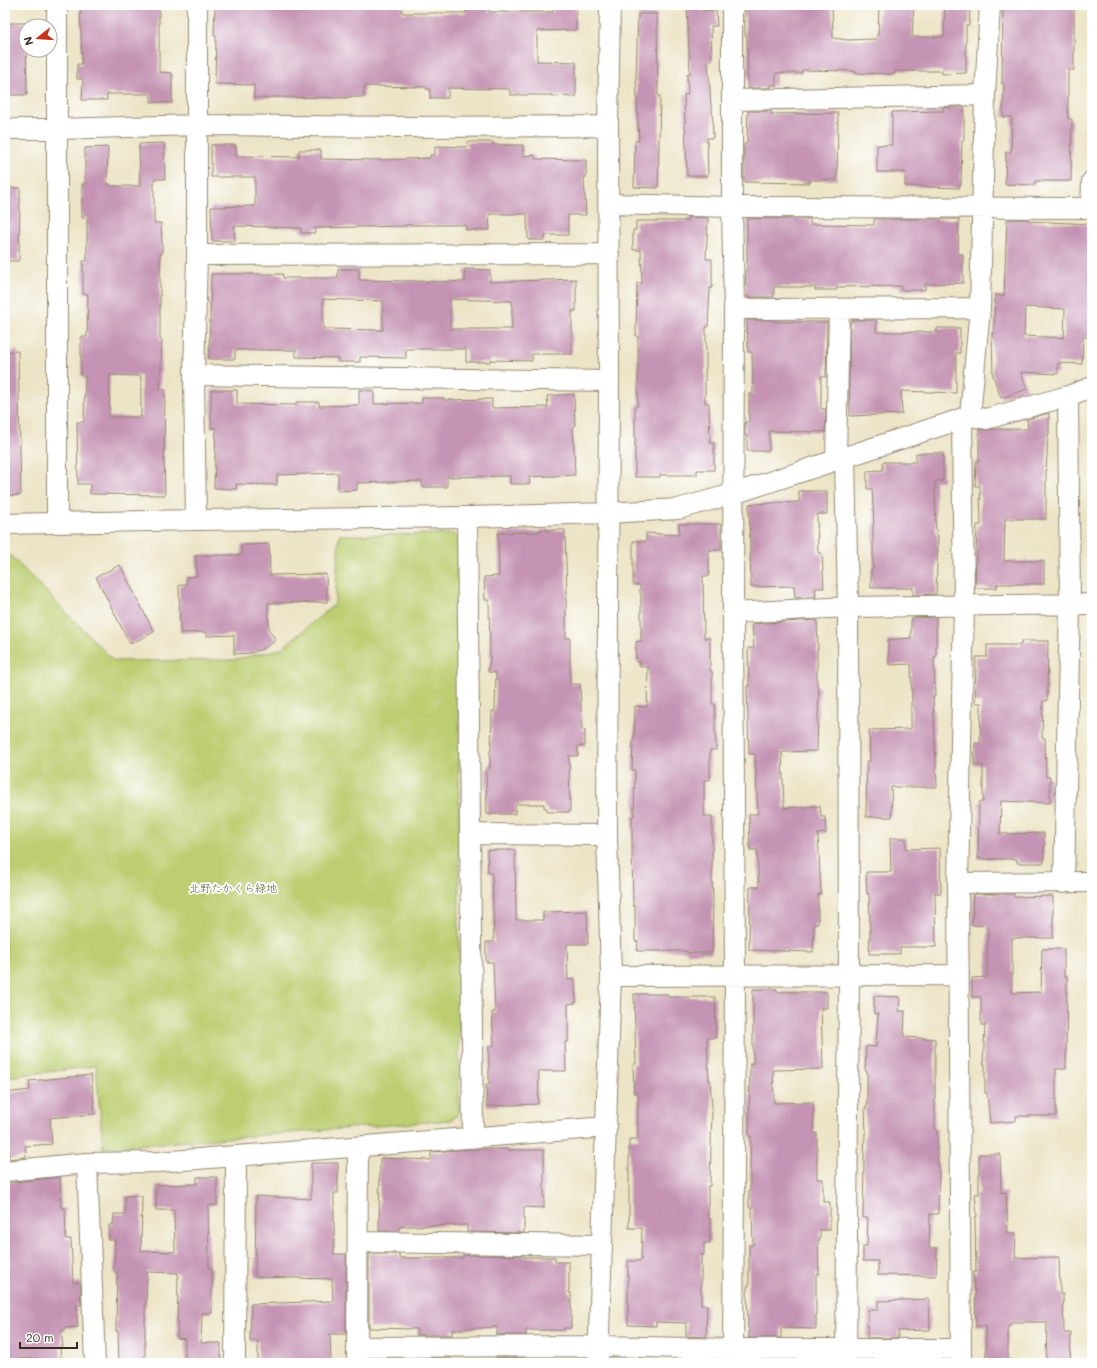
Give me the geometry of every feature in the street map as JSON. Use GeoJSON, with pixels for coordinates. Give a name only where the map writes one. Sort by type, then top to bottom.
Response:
{"type":"FeatureCollection","features":[{"type":"Feature","properties":{"kind":"street"},"geometry":{"type":"LineString","coordinates":[[57,5],[57,524]]}},
{"type":"Feature","properties":{"kind":"street"},"geometry":{"type":"LineString","coordinates":[[196,520],[194,375],[197,255],[197,5]]}},
{"type":"Feature","properties":{"kind":"street"},"geometry":{"type":"LineString","coordinates":[[598,1354],[607,1128],[611,976],[607,834],[609,381],[608,126],[610,5]]}},
{"type":"Feature","properties":{"kind":"street"},"geometry":{"type":"LineString","coordinates":[[732,5],[735,975],[733,1356]]}},
{"type":"Feature","properties":{"kind":"street"},"geometry":{"type":"LineString","coordinates":[[358,1147],[357,1355],[598,1354],[733,1356],[961,1356],[958,883],[964,605],[966,417],[980,308],[985,95],[990,5]]}},
{"type":"Feature","properties":{"kind":"street"},"geometry":{"type":"LineString","coordinates":[[732,100],[985,95]]}},
{"type":"Feature","properties":{"kind":"street"},"geometry":{"type":"LineString","coordinates":[[5,129],[197,125],[403,127],[608,126]]}},
{"type":"Feature","properties":{"kind":"street"},"geometry":{"type":"LineString","coordinates":[[609,204],[732,207],[1092,208],[1092,181]]}},
{"type":"Feature","properties":{"kind":"street"},"geometry":{"type":"LineString","coordinates":[[197,255],[609,254]]}},
{"type":"Feature","properties":{"kind":"street"},"geometry":{"type":"LineString","coordinates":[[734,309],[980,308]]}},
{"type":"Feature","properties":{"kind":"street"},"geometry":{"type":"LineString","coordinates":[[839,309],[840,458],[848,607],[849,975],[846,1356]]}},
{"type":"Feature","properties":{"kind":"street"},"geometry":{"type":"LineString","coordinates":[[194,375],[609,381]]}},
{"type":"Feature","properties":{"kind":"street"},"geometry":{"type":"LineString","coordinates":[[5,524],[467,517],[608,513],[678,509],[733,494],[966,417],[986,419],[1068,396],[1092,387]]}},
{"type":"Feature","properties":{"kind":"street"},"geometry":{"type":"LineString","coordinates":[[1064,883],[1070,605],[1068,396]]}},
{"type":"Feature","properties":{"kind":"street"},"geometry":{"type":"LineString","coordinates":[[467,517],[473,1138]]}},
{"type":"Feature","properties":{"kind":"street"},"geometry":{"type":"LineString","coordinates":[[733,612],[848,607],[1092,604]]}},
{"type":"Feature","properties":{"kind":"street"},"geometry":{"type":"LineString","coordinates":[[470,834],[607,834]]}},
{"type":"Feature","properties":{"kind":"street"},"geometry":{"type":"LineString","coordinates":[[958,883],[1092,882]]}},
{"type":"Feature","properties":{"kind":"street"},"geometry":{"type":"LineString","coordinates":[[611,976],[959,975]]}},
{"type":"Feature","properties":{"kind":"street"},"geometry":{"type":"LineString","coordinates":[[5,1171],[87,1163],[159,1162],[607,1128]]}},
{"type":"Feature","properties":{"kind":"street"},"geometry":{"type":"LineString","coordinates":[[236,1156],[236,1363]]}},
{"type":"Feature","properties":{"kind":"street"},"geometry":{"type":"LineString","coordinates":[[87,1163],[95,1363]]}},
{"type":"Feature","properties":{"kind":"street"},"geometry":{"type":"LineString","coordinates":[[358,1242],[602,1245]]}},
{"type":"Feature","properties":{"kind":"green space","name":"北野たかくら緑地"},"geometry":{"type":"Polygon","coordinates":[[[453,534],[459,539],[459,1113],[451,1120],[103,1148],[96,1066],[5,1077],[5,550],[114,661],[233,660],[281,649],[335,604],[339,535],[453,534]]]}},
{"type":"Feature","properties":{"kind":"building"},"geometry":{"type":"Polygon","coordinates":[[[80,5],[159,5],[159,72],[172,73],[172,103],[151,102],[151,94],[107,94],[107,100],[82,100],[83,79],[77,79],[77,64],[82,64],[80,5]]]}},
{"type":"Feature","properties":{"kind":"building"},"geometry":{"type":"Polygon","coordinates":[[[215,5],[402,5],[402,13],[466,13],[466,7],[489,7],[489,12],[553,12],[553,5],[576,5],[576,30],[537,31],[537,61],[576,62],[576,97],[552,95],[510,95],[510,89],[448,88],[448,98],[430,98],[430,89],[426,89],[426,87],[364,86],[364,97],[254,98],[254,85],[215,84],[215,5]]]}},
{"type":"Feature","properties":{"kind":"building"},"geometry":{"type":"Polygon","coordinates":[[[687,5],[702,5],[702,11],[716,10],[717,26],[711,26],[712,61],[708,61],[713,138],[707,138],[708,176],[687,176],[684,95],[688,94],[687,74],[690,74],[687,5]]]}},
{"type":"Feature","properties":{"kind":"building"},"geometry":{"type":"Polygon","coordinates":[[[745,5],[832,5],[833,38],[848,40],[876,39],[878,35],[879,5],[914,5],[912,37],[944,37],[945,5],[970,5],[969,25],[966,25],[966,73],[942,74],[942,71],[895,71],[895,74],[855,73],[855,71],[802,70],[802,73],[776,73],[776,85],[771,85],[771,88],[748,88],[745,5]]]}},
{"type":"Feature","properties":{"kind":"building"},"geometry":{"type":"Polygon","coordinates":[[[1008,5],[1074,5],[1074,70],[1068,70],[1068,119],[1072,119],[1071,181],[1035,181],[1035,185],[1005,184],[1006,152],[1011,152],[1012,117],[1003,117],[1003,8],[1008,8],[1008,5]]]}},
{"type":"Feature","properties":{"kind":"building"},"geometry":{"type":"Polygon","coordinates":[[[638,14],[657,14],[658,96],[660,96],[658,188],[634,187],[635,141],[639,141],[636,77],[638,14]]]}},
{"type":"Feature","properties":{"kind":"building"},"geometry":{"type":"Polygon","coordinates":[[[5,23],[18,23],[18,58],[26,58],[27,95],[5,95],[5,23]]]}},
{"type":"Feature","properties":{"kind":"building"},"geometry":{"type":"Polygon","coordinates":[[[943,107],[964,107],[964,140],[962,140],[961,185],[959,185],[959,188],[905,186],[905,172],[877,172],[877,145],[892,145],[892,112],[943,111],[943,107]]]}},
{"type":"Feature","properties":{"kind":"building"},"geometry":{"type":"Polygon","coordinates":[[[748,111],[771,111],[771,114],[838,113],[837,180],[810,180],[810,183],[744,182],[744,144],[747,144],[748,111]]]}},
{"type":"Feature","properties":{"kind":"building"},"geometry":{"type":"Polygon","coordinates":[[[467,142],[493,142],[493,145],[523,145],[523,156],[535,155],[535,159],[586,160],[586,177],[584,177],[586,215],[568,215],[568,235],[545,235],[545,240],[528,240],[527,214],[489,214],[490,230],[466,230],[466,225],[405,225],[315,228],[315,233],[301,233],[301,228],[234,226],[235,241],[212,241],[211,207],[255,206],[255,177],[211,177],[211,145],[236,145],[236,156],[299,157],[299,150],[321,150],[321,159],[381,160],[430,158],[430,155],[435,155],[435,146],[468,147],[467,142]]]}},
{"type":"Feature","properties":{"kind":"building"},"geometry":{"type":"Polygon","coordinates":[[[164,143],[165,179],[154,179],[154,223],[161,223],[162,243],[162,254],[160,254],[160,340],[162,340],[160,389],[165,389],[165,495],[90,494],[90,484],[78,484],[77,422],[84,422],[85,376],[81,376],[81,337],[87,337],[88,294],[83,294],[83,261],[87,261],[87,218],[82,218],[82,184],[85,184],[85,148],[108,147],[107,184],[110,184],[110,186],[140,186],[139,144],[164,143]],[[110,375],[109,417],[141,417],[141,376],[110,375]]]}},
{"type":"Feature","properties":{"kind":"building"},"geometry":{"type":"Polygon","coordinates":[[[5,188],[20,188],[19,261],[5,261],[5,188]]]}},
{"type":"Feature","properties":{"kind":"building"},"geometry":{"type":"Polygon","coordinates":[[[688,217],[708,218],[706,259],[712,259],[712,288],[710,288],[708,327],[706,327],[705,403],[709,403],[710,443],[714,443],[714,470],[697,470],[697,475],[635,477],[635,406],[638,406],[638,336],[636,336],[637,283],[642,283],[641,250],[633,250],[633,230],[636,230],[636,221],[688,221],[688,217]]]}},
{"type":"Feature","properties":{"kind":"building"},"geometry":{"type":"Polygon","coordinates":[[[747,219],[810,219],[810,224],[874,225],[874,219],[959,219],[958,254],[963,254],[963,283],[925,284],[925,290],[901,290],[901,286],[837,287],[837,290],[815,290],[815,287],[774,287],[774,297],[747,297],[745,296],[747,269],[747,219]]]}},
{"type":"Feature","properties":{"kind":"building"},"geometry":{"type":"Polygon","coordinates":[[[1028,219],[1028,221],[1092,224],[1092,337],[1083,337],[1082,364],[1058,363],[1058,374],[1021,372],[1027,389],[1001,398],[993,376],[992,333],[994,333],[995,295],[1004,296],[1007,220],[1028,219]],[[1025,307],[1024,336],[1064,338],[1065,309],[1025,307]]]}},
{"type":"Feature","properties":{"kind":"building"},"geometry":{"type":"Polygon","coordinates":[[[338,269],[359,269],[359,280],[465,282],[465,269],[490,270],[490,282],[576,279],[576,311],[572,311],[572,354],[532,354],[532,361],[490,360],[490,362],[466,362],[466,349],[406,349],[406,358],[360,357],[360,362],[338,362],[338,358],[296,357],[296,350],[235,350],[235,359],[209,359],[211,274],[283,274],[283,278],[338,278],[338,269]],[[323,299],[323,329],[383,330],[383,301],[323,299]],[[450,299],[450,329],[512,329],[512,301],[450,299]]]}},
{"type":"Feature","properties":{"kind":"building"},"geometry":{"type":"Polygon","coordinates":[[[747,320],[774,320],[774,322],[827,322],[826,377],[821,376],[821,409],[826,409],[825,432],[769,431],[769,451],[747,451],[745,422],[749,422],[749,394],[753,394],[752,352],[748,352],[747,320]]]}},
{"type":"Feature","properties":{"kind":"building"},"geometry":{"type":"Polygon","coordinates":[[[852,320],[876,320],[876,332],[937,332],[937,328],[960,328],[960,353],[956,353],[956,393],[901,391],[902,414],[850,416],[850,322],[852,322],[852,320]]]}},
{"type":"Feature","properties":{"kind":"building"},"geometry":{"type":"Polygon","coordinates":[[[18,351],[21,495],[5,496],[5,352],[18,351]]]}},
{"type":"Feature","properties":{"kind":"building"},"geometry":{"type":"Polygon","coordinates":[[[211,390],[237,390],[237,404],[296,405],[296,402],[319,402],[319,406],[359,405],[359,390],[374,391],[374,404],[422,403],[422,398],[444,398],[444,400],[492,399],[492,408],[548,407],[547,396],[574,394],[575,426],[573,426],[575,475],[529,477],[530,484],[510,484],[510,476],[447,477],[447,487],[422,487],[422,481],[357,483],[357,490],[338,491],[338,473],[277,475],[277,485],[236,484],[236,489],[214,488],[216,428],[211,428],[211,390]]]}},
{"type":"Feature","properties":{"kind":"building"},"geometry":{"type":"Polygon","coordinates":[[[1049,413],[1046,473],[1046,519],[1005,519],[1004,561],[1044,561],[1044,584],[997,584],[997,588],[975,588],[977,525],[981,525],[980,486],[975,486],[976,461],[979,461],[979,429],[1028,429],[1027,419],[1049,413]]]}},
{"type":"Feature","properties":{"kind":"building"},"geometry":{"type":"Polygon","coordinates":[[[916,453],[943,453],[943,481],[935,481],[936,535],[938,535],[936,594],[913,595],[913,588],[871,588],[874,524],[872,489],[867,489],[867,471],[883,470],[883,462],[916,462],[916,453]]]}},
{"type":"Feature","properties":{"kind":"building"},"geometry":{"type":"Polygon","coordinates":[[[799,491],[827,491],[827,514],[817,514],[818,553],[822,553],[824,588],[815,588],[816,597],[795,598],[794,586],[751,587],[749,504],[799,502],[799,491]]]}},
{"type":"Feature","properties":{"kind":"building"},"geometry":{"type":"Polygon","coordinates":[[[679,524],[721,524],[721,550],[709,550],[709,576],[703,576],[704,638],[710,638],[712,704],[715,704],[716,750],[710,750],[710,780],[704,780],[704,816],[712,816],[712,953],[687,953],[687,951],[637,951],[638,942],[635,941],[632,849],[632,816],[634,816],[635,770],[632,770],[633,740],[635,706],[647,707],[648,667],[640,667],[640,662],[636,662],[636,642],[641,641],[641,593],[640,585],[633,585],[633,541],[646,541],[646,533],[679,535],[679,524]]]}},
{"type":"Feature","properties":{"kind":"building"},"geometry":{"type":"Polygon","coordinates":[[[539,530],[565,530],[567,597],[566,638],[570,638],[570,684],[580,684],[582,730],[585,730],[585,746],[578,746],[578,756],[569,756],[570,812],[547,812],[547,808],[544,808],[544,804],[515,804],[515,814],[487,814],[486,768],[490,768],[492,711],[495,711],[496,673],[488,672],[490,658],[489,600],[485,600],[484,577],[499,576],[498,533],[539,532],[539,530]]]}},
{"type":"Feature","properties":{"kind":"building"},"geometry":{"type":"Polygon","coordinates":[[[269,544],[270,575],[326,574],[327,602],[268,603],[269,630],[276,640],[265,648],[251,653],[234,654],[234,635],[207,636],[207,632],[180,633],[179,585],[186,585],[186,577],[197,576],[196,555],[242,555],[241,545],[269,544]]]}},
{"type":"Feature","properties":{"kind":"building"},"geometry":{"type":"Polygon","coordinates":[[[120,565],[154,632],[130,644],[96,577],[120,565]]]}},
{"type":"Feature","properties":{"kind":"building"},"geometry":{"type":"Polygon","coordinates":[[[936,617],[936,657],[934,657],[935,697],[933,697],[937,787],[891,787],[892,817],[866,817],[867,761],[870,761],[869,730],[911,729],[911,664],[889,665],[888,640],[911,638],[911,619],[913,618],[936,617]]]}},
{"type":"Feature","properties":{"kind":"building"},"geometry":{"type":"Polygon","coordinates":[[[817,620],[817,687],[819,687],[817,751],[782,752],[784,808],[820,806],[821,817],[825,817],[826,833],[818,834],[821,894],[818,894],[818,924],[814,924],[813,952],[749,950],[750,887],[759,887],[757,850],[750,850],[749,814],[758,814],[755,754],[749,754],[747,686],[749,686],[748,648],[754,648],[752,624],[817,620]]]}},
{"type":"Feature","properties":{"kind":"building"},"geometry":{"type":"Polygon","coordinates":[[[1021,641],[1048,641],[1047,701],[1043,701],[1042,738],[1045,738],[1046,777],[1050,777],[1050,803],[1001,801],[1000,834],[1044,833],[1044,863],[1017,863],[1017,859],[978,859],[979,802],[983,802],[983,765],[974,765],[975,743],[980,743],[981,703],[975,703],[976,657],[987,657],[987,645],[1021,645],[1021,641]]]}},
{"type":"Feature","properties":{"kind":"building"},"geometry":{"type":"Polygon","coordinates":[[[890,838],[906,838],[906,849],[940,848],[941,893],[935,893],[936,947],[900,947],[900,954],[869,954],[869,894],[867,894],[866,872],[891,872],[890,838]]]}},
{"type":"Feature","properties":{"kind":"building"},"geometry":{"type":"Polygon","coordinates":[[[487,850],[515,850],[516,920],[543,920],[543,912],[587,911],[588,944],[567,944],[568,980],[575,979],[576,1003],[568,1004],[568,1042],[565,1042],[566,1071],[539,1071],[538,1104],[487,1106],[486,1084],[489,1084],[489,1046],[494,1046],[492,1012],[495,1012],[493,962],[486,962],[486,942],[494,942],[492,873],[488,873],[487,850]]]}},
{"type":"Feature","properties":{"kind":"building"},"geometry":{"type":"Polygon","coordinates":[[[973,894],[1014,894],[1014,897],[1053,896],[1053,938],[1012,938],[1012,993],[1041,992],[1042,949],[1064,949],[1064,976],[1067,976],[1066,1069],[1056,1069],[1056,1116],[1016,1116],[1016,1121],[990,1123],[987,1093],[985,1093],[985,1064],[983,1064],[985,1025],[981,1025],[981,997],[972,997],[972,978],[987,977],[988,926],[972,925],[973,894]]]}},
{"type":"Feature","properties":{"kind":"building"},"geometry":{"type":"Polygon","coordinates":[[[753,989],[777,989],[777,992],[827,992],[827,1008],[821,1008],[823,1069],[773,1070],[774,1103],[813,1102],[814,1133],[817,1133],[817,1179],[823,1179],[823,1202],[830,1202],[830,1230],[820,1230],[820,1240],[818,1240],[819,1274],[816,1274],[816,1329],[781,1328],[781,1338],[749,1338],[748,1328],[747,1286],[749,1286],[749,1245],[753,1245],[752,1208],[749,1208],[751,1136],[749,1136],[750,1064],[753,1064],[753,989]]]}},
{"type":"Feature","properties":{"kind":"building"},"geometry":{"type":"Polygon","coordinates":[[[634,994],[668,994],[668,997],[715,997],[716,1038],[707,1038],[712,1108],[710,1186],[708,1186],[710,1243],[704,1243],[704,1255],[701,1255],[701,1305],[707,1305],[706,1337],[686,1336],[686,1323],[656,1322],[656,1326],[628,1325],[628,1261],[641,1261],[642,1228],[629,1228],[629,1139],[638,1139],[638,1093],[634,1093],[633,1064],[636,1064],[634,994]]]}},
{"type":"Feature","properties":{"kind":"building"},"geometry":{"type":"Polygon","coordinates":[[[874,996],[900,997],[899,1011],[905,1011],[904,1037],[935,1039],[935,1129],[937,1129],[939,1173],[938,1214],[930,1214],[929,1248],[937,1248],[936,1276],[878,1275],[878,1261],[863,1261],[863,1246],[867,1246],[868,1218],[863,1218],[866,1133],[865,1107],[867,1107],[867,1071],[865,1071],[866,1046],[876,1047],[878,1014],[874,1014],[874,996]]]}},
{"type":"Feature","properties":{"kind":"building"},"geometry":{"type":"Polygon","coordinates":[[[91,1075],[95,1114],[50,1118],[52,1144],[25,1146],[26,1157],[9,1159],[5,1123],[5,1093],[30,1090],[29,1081],[91,1075]]]}},
{"type":"Feature","properties":{"kind":"building"},"geometry":{"type":"Polygon","coordinates":[[[468,1149],[544,1150],[544,1208],[524,1207],[524,1233],[467,1232],[467,1225],[408,1226],[399,1227],[399,1231],[379,1231],[380,1158],[431,1160],[431,1152],[468,1149]]]}},
{"type":"Feature","properties":{"kind":"building"},"geometry":{"type":"Polygon","coordinates":[[[979,1154],[1000,1154],[1001,1193],[1006,1192],[1008,1233],[1016,1233],[1015,1258],[1059,1257],[1060,1294],[1063,1294],[1064,1333],[1071,1333],[1070,1363],[1046,1363],[1047,1322],[1011,1322],[1011,1325],[1008,1325],[1008,1363],[986,1363],[986,1326],[976,1326],[973,1272],[976,1272],[975,1217],[977,1217],[975,1194],[979,1194],[979,1154]]]}},
{"type":"Feature","properties":{"kind":"building"},"geometry":{"type":"Polygon","coordinates":[[[311,1163],[338,1163],[338,1193],[334,1193],[334,1254],[346,1254],[346,1334],[330,1334],[331,1363],[258,1361],[258,1341],[250,1341],[251,1304],[333,1301],[332,1279],[255,1277],[256,1196],[311,1199],[311,1163]]]}},
{"type":"Feature","properties":{"kind":"building"},"geometry":{"type":"Polygon","coordinates":[[[60,1177],[61,1208],[65,1208],[66,1239],[71,1239],[73,1283],[80,1282],[81,1305],[76,1305],[78,1327],[65,1328],[65,1331],[61,1331],[63,1347],[60,1347],[61,1359],[38,1360],[38,1358],[5,1360],[5,1183],[60,1177]]]}},
{"type":"Feature","properties":{"kind":"building"},"geometry":{"type":"Polygon","coordinates":[[[197,1177],[217,1177],[217,1205],[208,1205],[209,1268],[212,1268],[212,1313],[202,1313],[201,1343],[221,1343],[221,1363],[185,1363],[185,1339],[177,1338],[178,1273],[147,1272],[145,1306],[145,1363],[119,1363],[118,1331],[116,1331],[117,1272],[114,1272],[115,1240],[109,1240],[109,1225],[113,1225],[114,1214],[125,1214],[125,1196],[142,1196],[141,1251],[175,1252],[174,1210],[156,1210],[156,1185],[197,1184],[197,1177]]]}},
{"type":"Feature","properties":{"kind":"building"},"geometry":{"type":"Polygon","coordinates":[[[369,1254],[399,1254],[399,1258],[463,1258],[463,1255],[555,1257],[555,1262],[569,1262],[571,1328],[564,1328],[564,1330],[526,1330],[526,1335],[497,1335],[497,1327],[452,1330],[452,1335],[417,1335],[417,1329],[369,1328],[369,1254]]]}},
{"type":"Feature","properties":{"kind":"building"},"geometry":{"type":"Polygon","coordinates":[[[929,1299],[930,1330],[898,1331],[898,1338],[867,1338],[868,1310],[878,1310],[878,1301],[929,1299]]]}},
{"type":"Feature","properties":{"kind":"building"},"geometry":{"type":"Polygon","coordinates":[[[416,1358],[451,1358],[451,1363],[416,1363],[416,1358]]]}},
{"type":"Feature","properties":{"kind":"building"},"geometry":{"type":"Polygon","coordinates":[[[497,1358],[525,1358],[525,1363],[497,1363],[497,1358]]]}},
{"type":"Feature","properties":{"kind":"building"},"geometry":{"type":"Polygon","coordinates":[[[686,1359],[705,1360],[705,1363],[686,1363],[686,1359]]]}},
{"type":"Feature","properties":{"kind":"building"},"geometry":{"type":"Polygon","coordinates":[[[749,1360],[781,1360],[781,1363],[749,1363],[749,1360]]]}},
{"type":"Feature","properties":{"kind":"building"},"geometry":{"type":"Polygon","coordinates":[[[867,1360],[897,1360],[897,1363],[866,1363],[867,1360]]]}}]}
